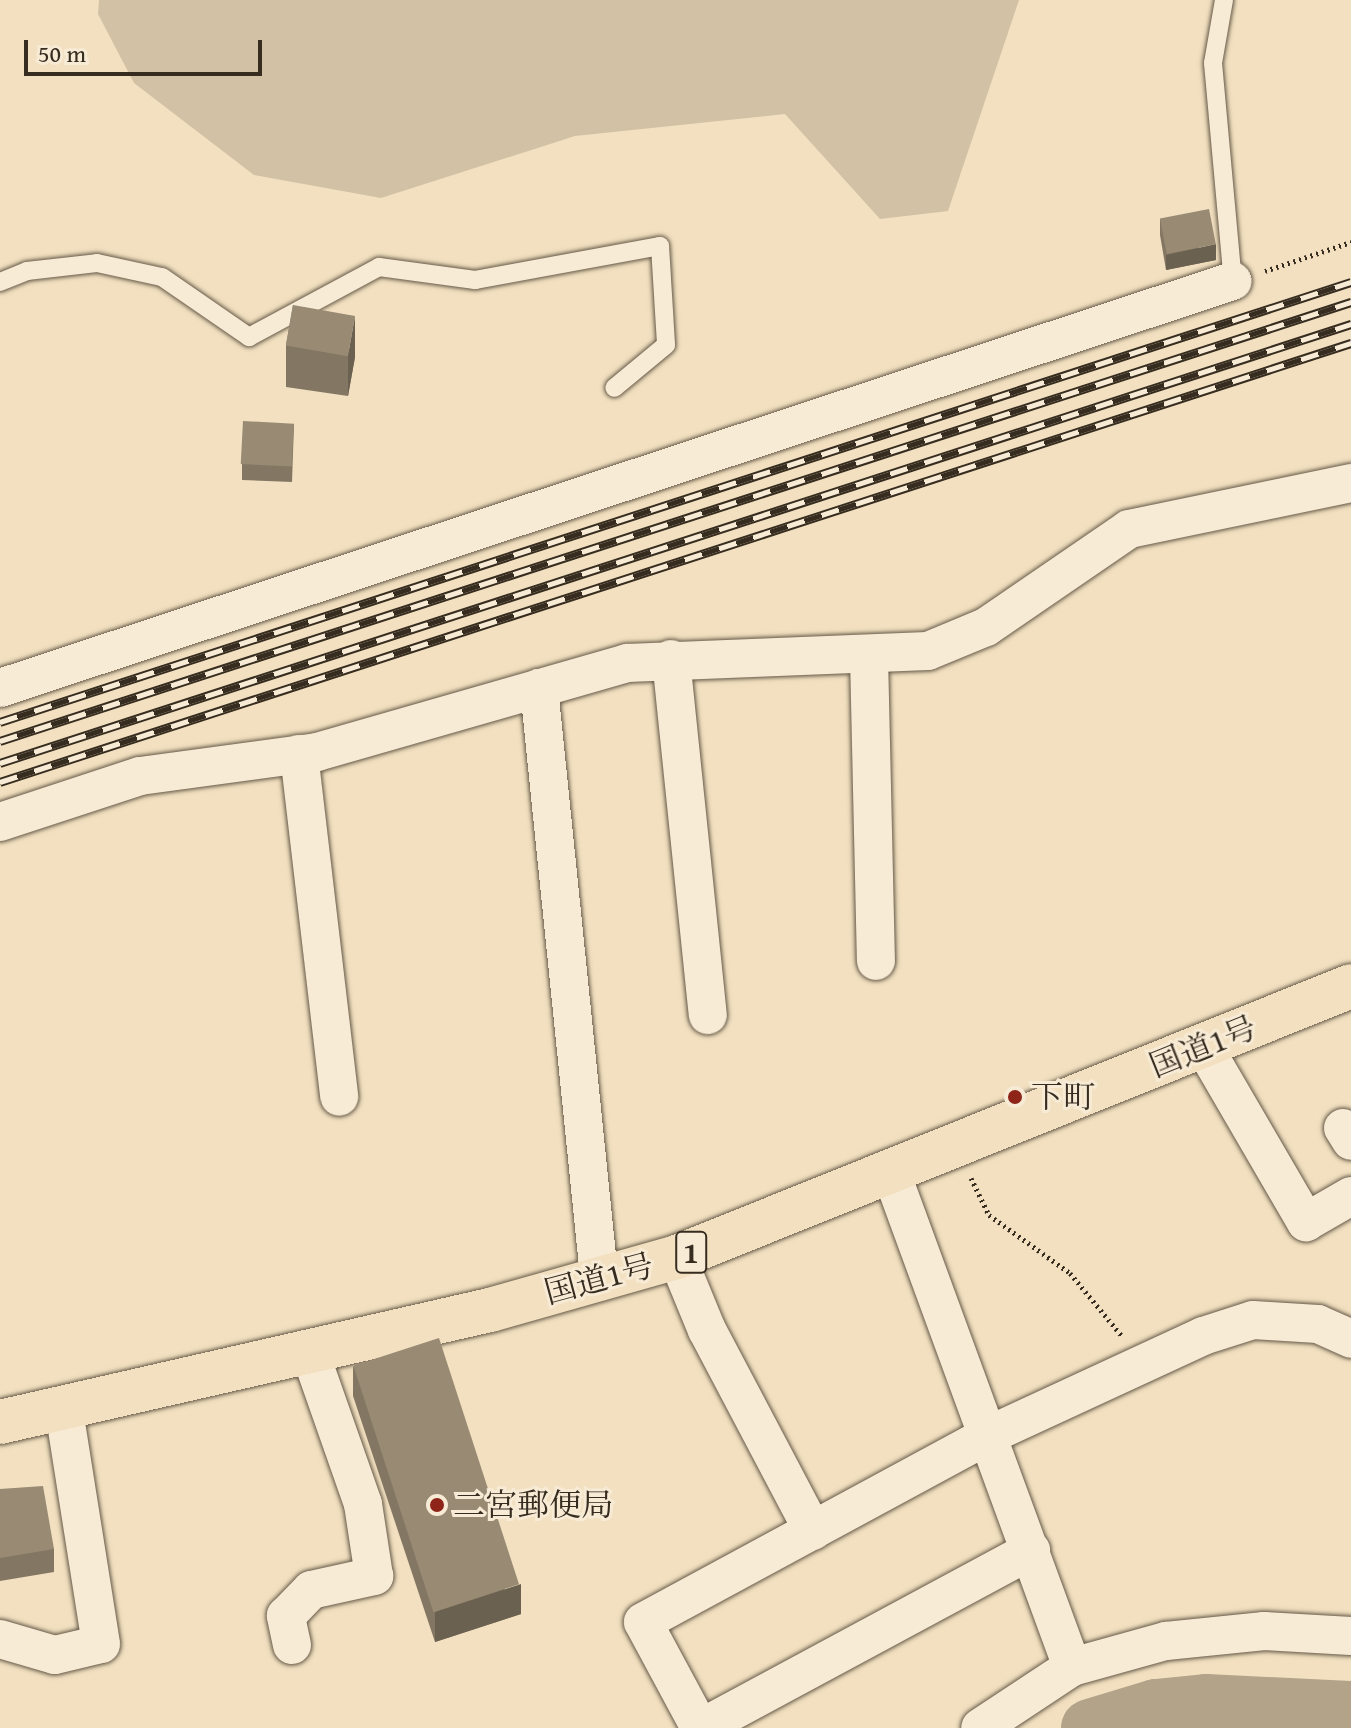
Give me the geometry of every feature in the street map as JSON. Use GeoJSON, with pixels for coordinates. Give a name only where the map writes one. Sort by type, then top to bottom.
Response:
{"type":"FeatureCollection","features":[{"type":"Feature","properties":{"kind":"highway","name":"国道1号"},"geometry":{"type":"LineString","coordinates":[[0,1422],[64,1410],[309,1350],[490,1310],[599,1276],[677,1257],[892,1175],[1351,986]]}},
{"type":"Feature","properties":{"kind":"street"},"geometry":{"type":"LineString","coordinates":[[0,688],[1233,281]]}},
{"type":"Feature","properties":{"kind":"street"},"geometry":{"type":"LineString","coordinates":[[0,822],[140,776],[299,754],[539,688],[671,659],[869,656],[928,651],[986,627],[1129,529],[1351,483]]}},
{"type":"Feature","properties":{"kind":"street"},"geometry":{"type":"LineString","coordinates":[[869,656],[876,961]]}},
{"type":"Feature","properties":{"kind":"street"},"geometry":{"type":"LineString","coordinates":[[671,659],[708,1015]]}},
{"type":"Feature","properties":{"kind":"street"},"geometry":{"type":"LineString","coordinates":[[539,688],[599,1276]]}},
{"type":"Feature","properties":{"kind":"street"},"geometry":{"type":"LineString","coordinates":[[299,754],[339,1097]]}},
{"type":"Feature","properties":{"kind":"street"},"geometry":{"type":"LineString","coordinates":[[1204,1047],[1306,1222],[1351,1196]]}},
{"type":"Feature","properties":{"kind":"street"},"geometry":{"type":"LineString","coordinates":[[892,1175],[1072,1667]]}},
{"type":"Feature","properties":{"kind":"street"},"geometry":{"type":"LineString","coordinates":[[677,1257],[707,1330],[813,1531]]}},
{"type":"Feature","properties":{"kind":"street"},"geometry":{"type":"LineString","coordinates":[[1031,1550],[700,1728],[643,1622],[989,1435],[1142,1365],[1253,1320],[1318,1324],[1351,1339]]}},
{"type":"Feature","properties":{"kind":"street"},"geometry":{"type":"LineString","coordinates":[[292,1645],[286,1616],[311,1590],[374,1576],[363,1504],[309,1350]]}},
{"type":"Feature","properties":{"kind":"street"},"geometry":{"type":"LineString","coordinates":[[0,1639],[55,1655],[101,1644],[64,1410]]}},
{"type":"Feature","properties":{"kind":"street"},"geometry":{"type":"LineString","coordinates":[[980,1728],[1072,1667],[1166,1641],[1264,1631],[1351,1636]]}},
{"type":"Feature","properties":{"kind":"lane"},"geometry":{"type":"LineString","coordinates":[[1224,0],[1213,63],[1233,281]]}},
{"type":"Feature","properties":{"kind":"lane"},"geometry":{"type":"LineString","coordinates":[[0,282],[27,271],[97,263],[162,277],[249,337],[379,267],[475,280],[660,246],[666,345],[614,388]]}},
{"type":"Feature","properties":{"kind":"path"},"geometry":{"type":"LineString","coordinates":[[1233,281],[1351,242]]}},
{"type":"Feature","properties":{"kind":"path"},"geometry":{"type":"LineString","coordinates":[[955,1149],[989,1215],[1070,1273],[1142,1365]]}},
{"type":"Feature","properties":{"kind":"shaded area"},"geometry":{"type":"Polygon","coordinates":[[[99,0],[1019,0],[948,211],[880,219],[785,114],[575,136],[381,198],[254,175],[134,83],[98,14],[99,0]]]}},
{"type":"Feature","properties":{"kind":"building"},"geometry":{"type":"Polygon","coordinates":[[[1209,209],[1216,244],[1167,254],[1160,219],[1209,209]]]}},
{"type":"Feature","properties":{"kind":"building"},"geometry":{"type":"Polygon","coordinates":[[[293,305],[355,316],[348,356],[286,345],[293,305]]]}},
{"type":"Feature","properties":{"kind":"building"},"geometry":{"type":"Polygon","coordinates":[[[243,421],[294,424],[292,467],[241,464],[243,421]]]}},
{"type":"Feature","properties":{"kind":"building","name":"二宮郵便局"},"geometry":{"type":"Polygon","coordinates":[[[439,1338],[519,1584],[433,1612],[353,1366],[439,1338]]]}},
{"type":"Feature","properties":{"kind":"building"},"geometry":{"type":"Polygon","coordinates":[[[43,1486],[54,1549],[0,1558],[0,1489],[43,1486]]]}},
{"type":"Feature","properties":{"kind":"waterway"},"geometry":{"type":"LineString","coordinates":[[1090,1728],[1156,1708],[1206,1703],[1351,1710]]}},
{"type":"Feature","properties":{"kind":"railway"},"geometry":{"type":"LineString","coordinates":[[0,722],[1351,282]]}},
{"type":"Feature","properties":{"kind":"railway"},"geometry":{"type":"LineString","coordinates":[[0,741],[1351,302]]}},
{"type":"Feature","properties":{"kind":"railway"},"geometry":{"type":"LineString","coordinates":[[0,763],[1351,324]]}},
{"type":"Feature","properties":{"kind":"railway"},"geometry":{"type":"LineString","coordinates":[[0,782],[1351,343]]}},
{"type":"Feature","properties":{"kind":"place","name":"下町"},"geometry":{"type":"Point","coordinates":[1015,1097]}},
{"type":"Feature","properties":{"kind":"place","name":"二宮郵便局"},"geometry":{"type":"Point","coordinates":[437,1505]}}]}
